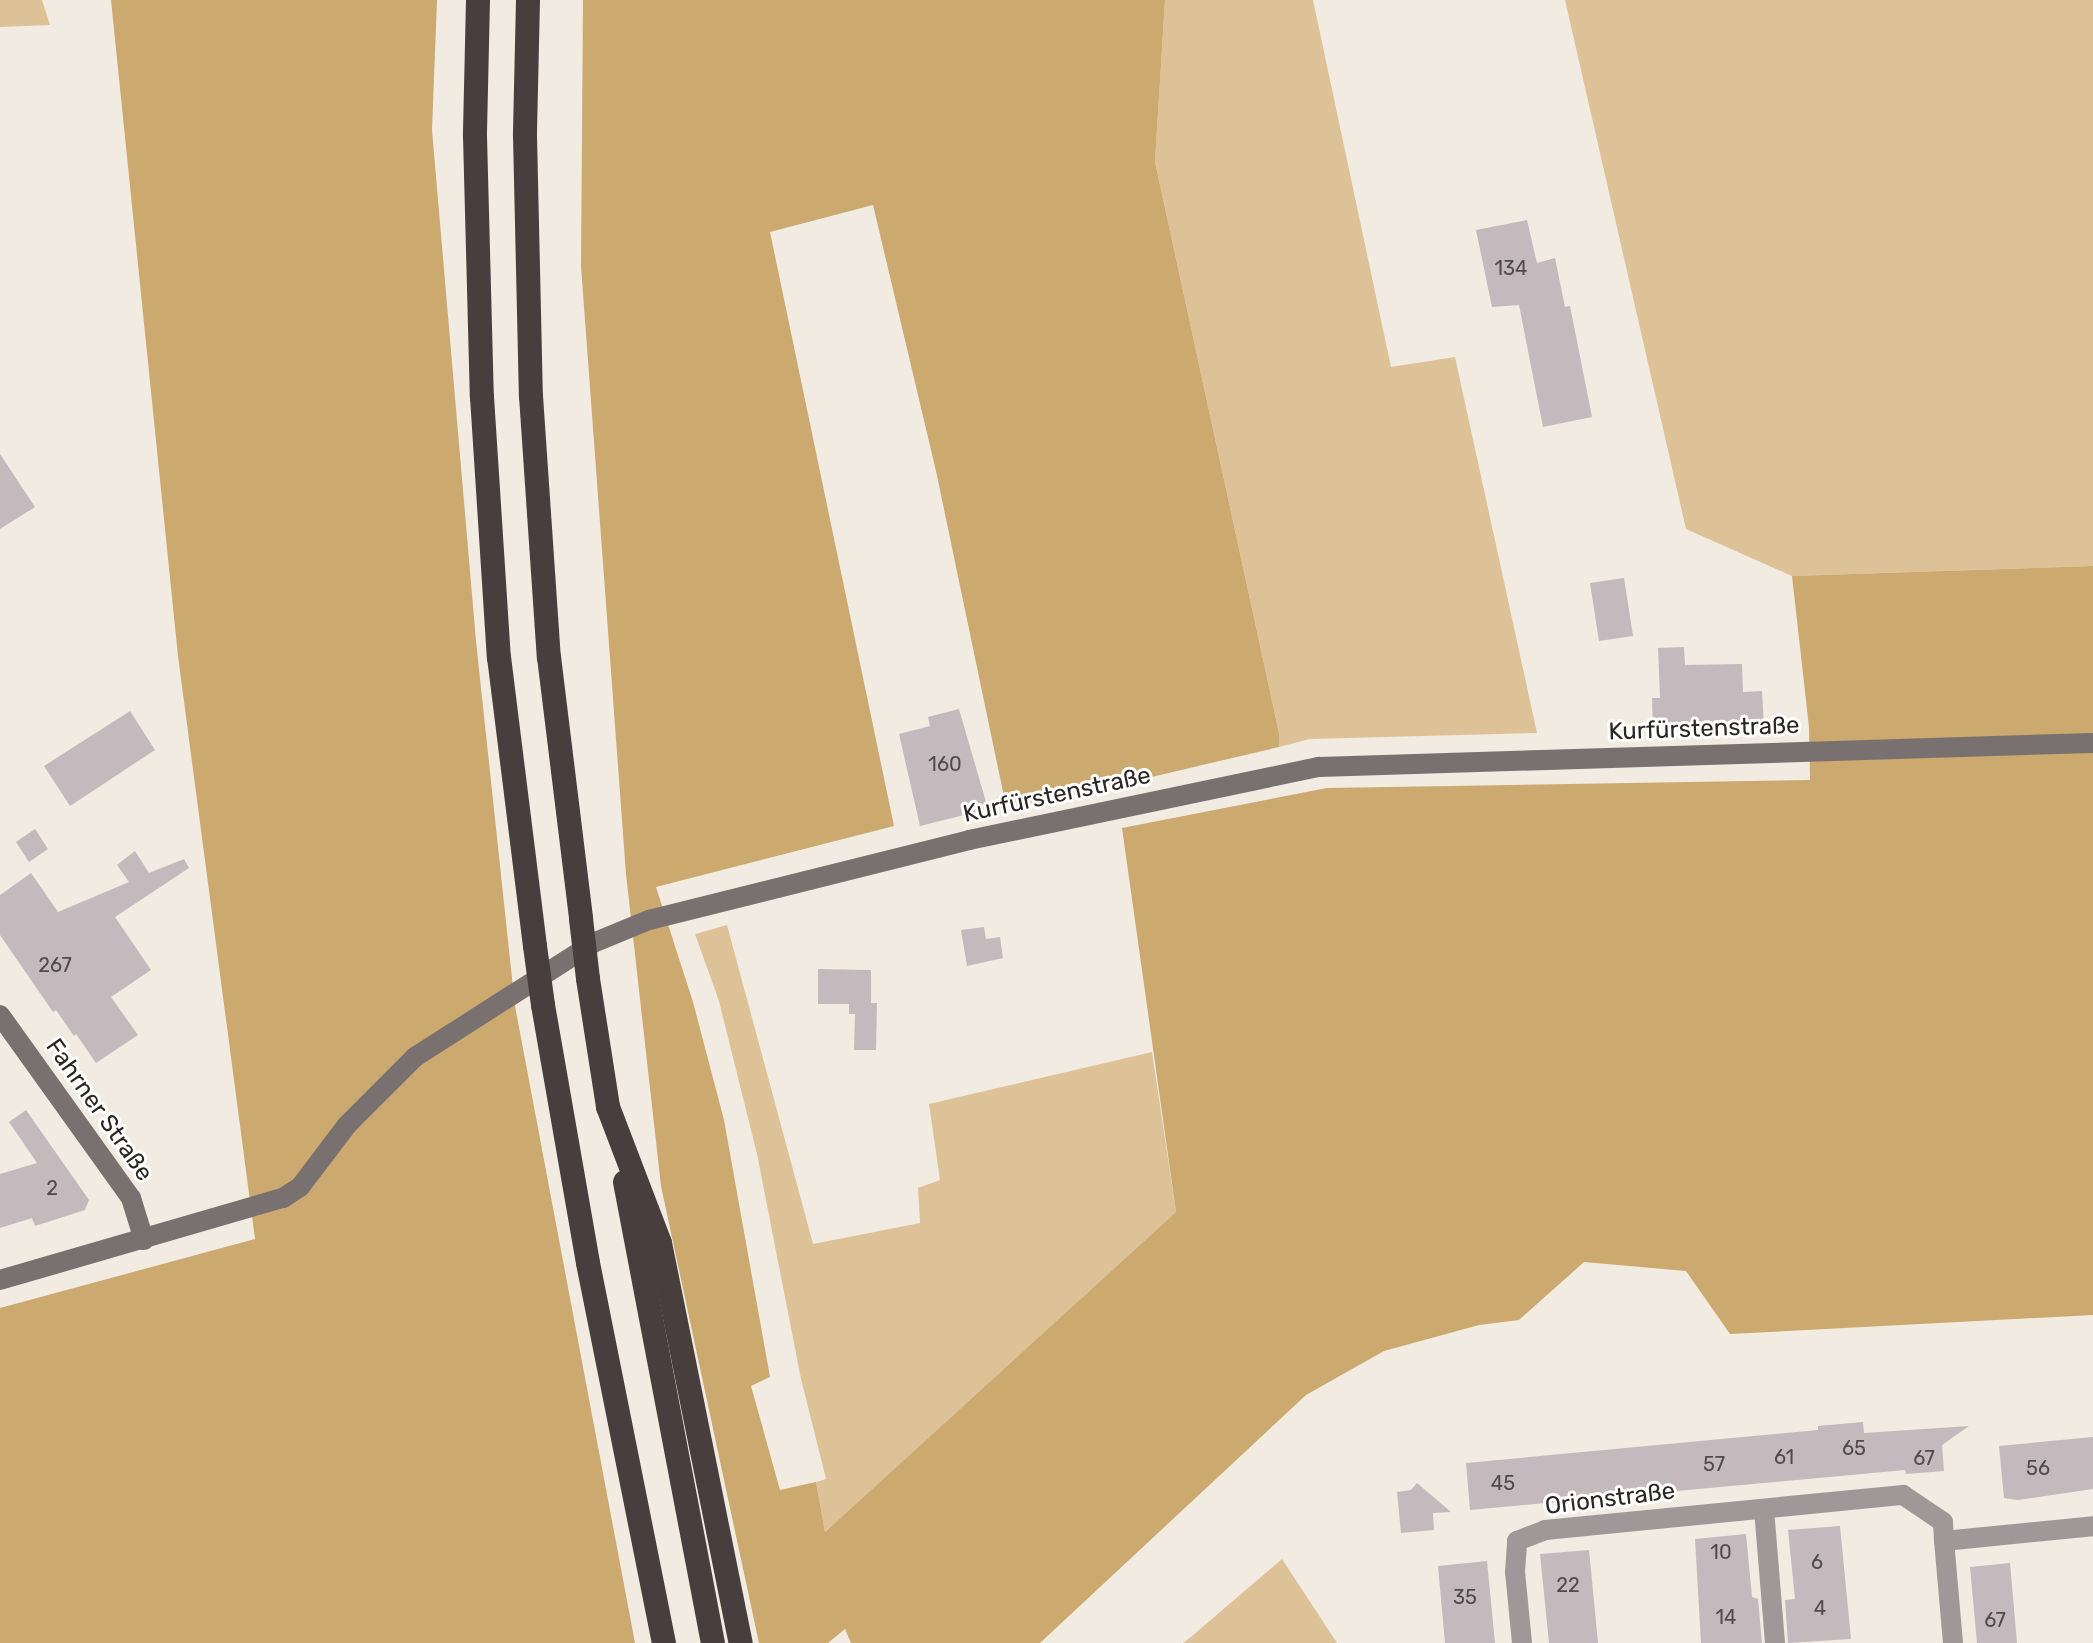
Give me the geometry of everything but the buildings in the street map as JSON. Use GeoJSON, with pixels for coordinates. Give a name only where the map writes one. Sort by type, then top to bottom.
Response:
{"type":"FeatureCollection","features":[{"type":"Feature","properties":{"kind":"highway"},"geometry":{"type":"LineString","coordinates":[[478,0],[475,136],[482,397],[499,657],[543,1005],[588,1263],[664,1643]]}},
{"type":"Feature","properties":{"kind":"highway"},"geometry":{"type":"LineString","coordinates":[[528,0],[525,136],[531,396],[549,657],[588,979],[713,1643]]}},
{"type":"Feature","properties":{"kind":"highway"},"geometry":{"type":"LineString","coordinates":[[613,1120],[660,1243],[741,1643]]}},
{"type":"Feature","properties":{"kind":"street","name":"Kurfürstenstraße"},"geometry":{"type":"LineString","coordinates":[[0,1280],[283,1198],[300,1187],[347,1125],[415,1057],[593,943],[649,920],[969,840],[1319,767],[2093,743]]}},
{"type":"Feature","properties":{"kind":"street","name":"Fahrner Straße"},"geometry":{"type":"LineString","coordinates":[[0,1015],[131,1198],[144,1240]]}},
{"type":"Feature","properties":{"kind":"street","name":"Orionstraße"},"geometry":{"type":"LineString","coordinates":[[1522,1643],[1515,1572],[1517,1541],[1545,1530],[1903,1495],[1943,1522],[1944,1541]]}},
{"type":"Feature","properties":{"kind":"street"},"geometry":{"type":"LineString","coordinates":[[1764,1509],[1775,1643]]}},
{"type":"Feature","properties":{"kind":"street"},"geometry":{"type":"LineString","coordinates":[[1953,1643],[1944,1541],[2093,1526]]}},
{"type":"Feature","properties":{"kind":"shaded area"},"geometry":{"type":"Polygon","coordinates":[[[0,0],[42,0],[50,25],[0,27],[0,0]]]}},
{"type":"Feature","properties":{"kind":"shaded area"},"geometry":{"type":"Polygon","coordinates":[[[111,0],[437,0],[432,130],[476,641],[515,1006],[635,1643],[0,1643],[0,1308],[255,1239],[178,656],[111,0]]]}},
{"type":"Feature","properties":{"kind":"shaded area"},"geometry":{"type":"Polygon","coordinates":[[[583,0],[1165,0],[1155,162],[1279,733],[1279,747],[1007,811],[936,471],[873,205],[770,232],[894,826],[656,887],[693,1002],[724,1120],[770,1377],[751,1386],[780,1490],[816,1482],[825,1532],[1176,1212],[1122,828],[1327,788],[1810,780],[1809,727],[1792,576],[2093,566],[2093,1315],[1730,1334],[1686,1271],[1584,1262],[1519,1320],[1479,1325],[1384,1351],[1306,1395],[1040,1643],[851,1643],[845,1629],[828,1643],[759,1643],[661,1186],[626,874],[581,266],[583,0]]]}},
{"type":"Feature","properties":{"kind":"shaded area"},"geometry":{"type":"Polygon","coordinates":[[[1165,0],[1313,0],[1391,367],[1455,357],[1537,733],[1310,739],[1279,747],[1279,733],[1155,162],[1165,0]]]}},
{"type":"Feature","properties":{"kind":"shaded area"},"geometry":{"type":"Polygon","coordinates":[[[1565,0],[2093,0],[2093,566],[1792,576],[1686,529],[1565,0]]]}},
{"type":"Feature","properties":{"kind":"shaded area"},"geometry":{"type":"Polygon","coordinates":[[[727,925],[813,1244],[920,1223],[918,1188],[940,1180],[929,1104],[1152,1052],[1176,1212],[825,1532],[816,1482],[826,1479],[801,1379],[757,1154],[719,1001],[695,934],[727,925]]]}},
{"type":"Feature","properties":{"kind":"shaded area"},"geometry":{"type":"Polygon","coordinates":[[[1282,1559],[1337,1643],[1183,1643],[1192,1636],[1282,1559]]]}}]}
